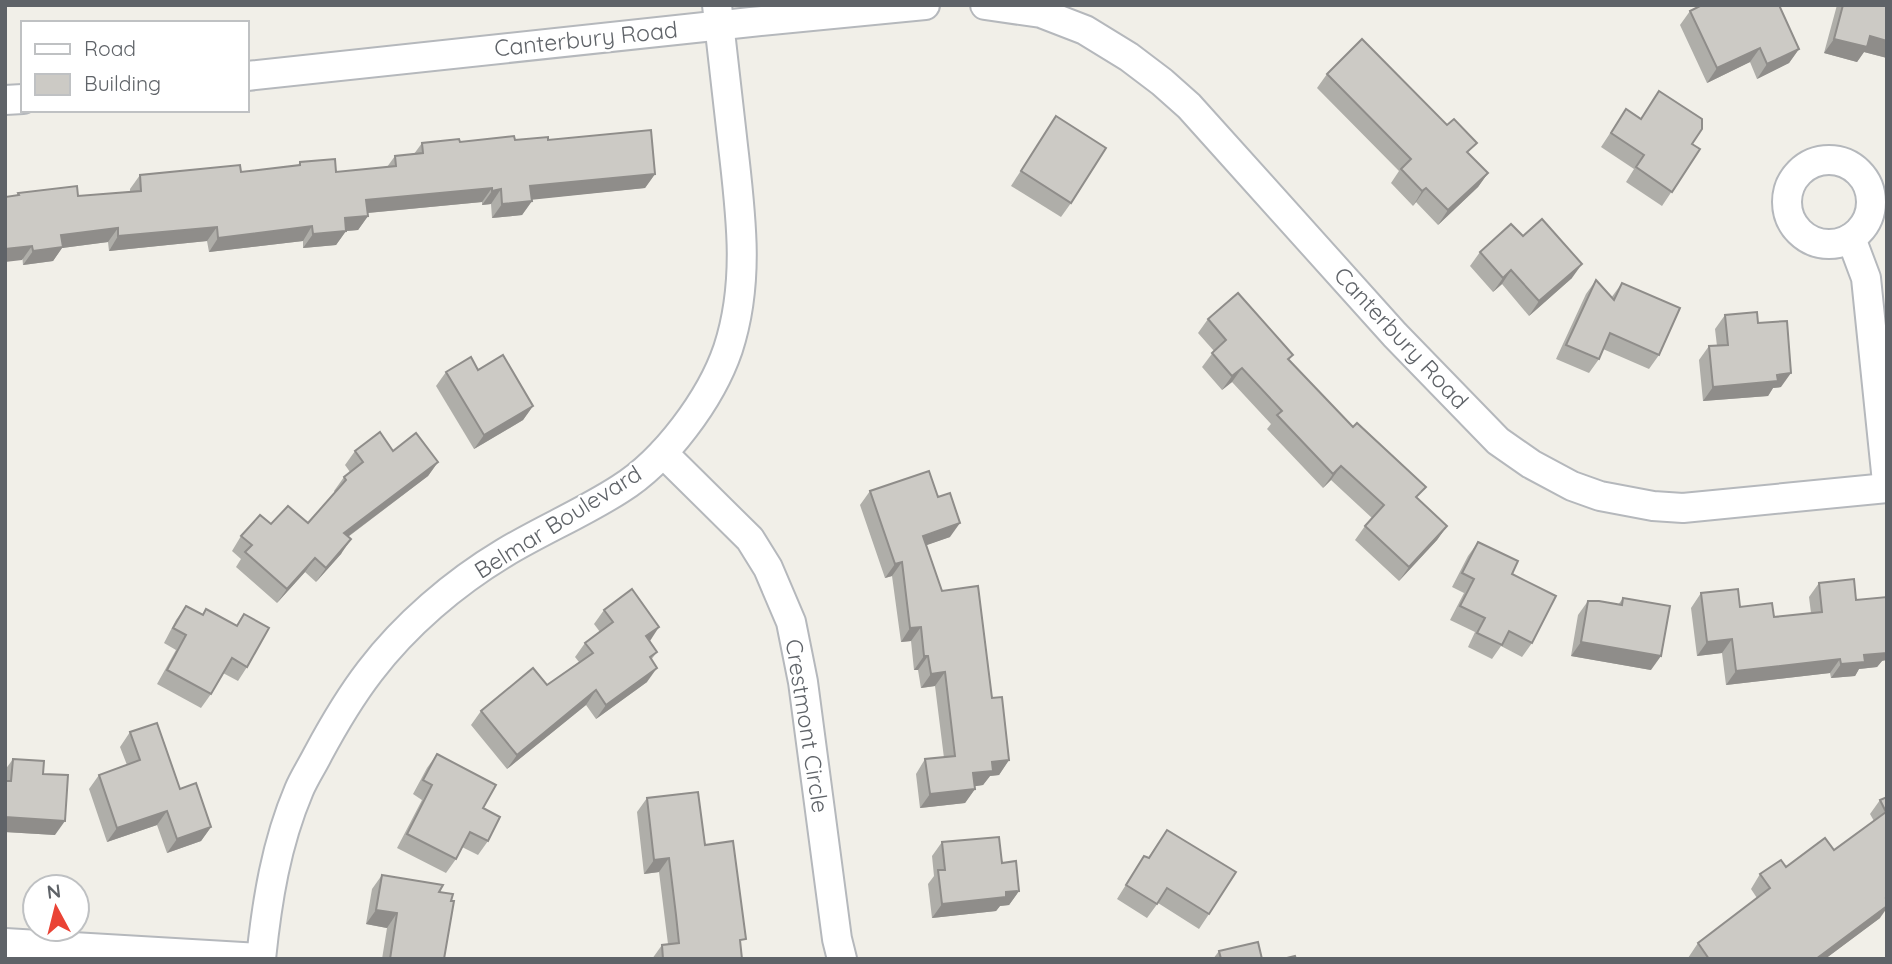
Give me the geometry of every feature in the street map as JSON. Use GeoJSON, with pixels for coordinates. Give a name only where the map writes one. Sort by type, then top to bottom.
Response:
{"type":"FeatureCollection","features":[{"type":"Feature","properties":{"kind":"street","name":"Canterbury Road"},"geometry":{"type":"LineString","coordinates":[[248,76],[718,15],[925,5]]}},
{"type":"Feature","properties":{"kind":"street","name":"Canterbury Road"},"geometry":{"type":"LineString","coordinates":[[985,5],[1041,13],[1085,30],[1129,57],[1162,82],[1189,106],[1395,335],[1498,441],[1551,475],[1600,496],[1653,506],[1682,508],[1887,488]]}},
{"type":"Feature","properties":{"kind":"street","name":"Belmar Boulevard"},"geometry":{"type":"LineString","coordinates":[[261,959],[268,898],[281,841],[299,790],[331,729],[370,671],[400,636],[465,580],[504,553],[624,487],[663,453],[707,394],[727,352],[741,291],[743,258],[740,202],[718,15]]}},
{"type":"Feature","properties":{"kind":"street"},"geometry":{"type":"LineString","coordinates":[[1851,238],[1866,278],[1887,482]]}},
{"type":"Feature","properties":{"kind":"street","name":"Crestmont Circle"},"geometry":{"type":"LineString","coordinates":[[663,453],[750,539],[768,568],[791,622],[803,682],[837,939],[842,959]]}},
{"type":"Feature","properties":{"kind":"street"},"geometry":{"type":"LineString","coordinates":[[5,943],[261,959]]}},
{"type":"Feature","properties":{"kind":"building"},"geometry":{"type":"Polygon","coordinates":[[[1702,5],[1779,5],[1799,49],[1767,64],[1760,48],[1717,68],[1690,11],[1702,5]]]}},
{"type":"Feature","properties":{"kind":"building"},"geometry":{"type":"Polygon","coordinates":[[[1843,5],[1887,5],[1887,41],[1870,36],[1867,47],[1834,39],[1843,5]]]}},
{"type":"Feature","properties":{"kind":"building"},"geometry":{"type":"Polygon","coordinates":[[[1362,39],[1447,125],[1454,119],[1477,143],[1467,152],[1488,173],[1448,210],[1426,188],[1422,191],[1401,169],[1411,159],[1327,74],[1362,39]]]}},
{"type":"Feature","properties":{"kind":"building"},"geometry":{"type":"Polygon","coordinates":[[[1659,91],[1702,119],[1702,129],[1692,144],[1700,149],[1672,192],[1636,167],[1644,155],[1611,133],[1626,109],[1641,119],[1659,91]]]}},
{"type":"Feature","properties":{"kind":"building"},"geometry":{"type":"Polygon","coordinates":[[[1056,116],[1106,148],[1071,203],[1021,171],[1056,116]]]}},
{"type":"Feature","properties":{"kind":"building"},"geometry":{"type":"Polygon","coordinates":[[[651,130],[655,174],[530,186],[532,201],[502,204],[501,189],[492,191],[492,188],[366,200],[368,216],[345,218],[346,231],[313,234],[312,226],[218,238],[217,227],[118,236],[118,228],[61,235],[63,247],[33,251],[32,246],[5,249],[5,197],[19,195],[18,193],[77,186],[78,196],[141,191],[140,175],[240,165],[241,172],[335,159],[336,172],[396,166],[395,156],[423,153],[422,143],[514,136],[515,140],[548,137],[548,140],[651,130]]]}},
{"type":"Feature","properties":{"kind":"building"},"geometry":{"type":"Polygon","coordinates":[[[1542,219],[1582,264],[1539,301],[1511,270],[1503,278],[1480,252],[1511,224],[1523,236],[1542,219]]]}},
{"type":"Feature","properties":{"kind":"building"},"geometry":{"type":"Polygon","coordinates":[[[1596,280],[1614,300],[1622,283],[1680,308],[1659,355],[1610,333],[1599,359],[1566,345],[1596,280]]]}},
{"type":"Feature","properties":{"kind":"building"},"geometry":{"type":"Polygon","coordinates":[[[1238,293],[1293,355],[1288,359],[1353,427],[1357,423],[1426,487],[1416,497],[1447,526],[1409,567],[1365,526],[1384,505],[1341,466],[1333,474],[1277,415],[1282,411],[1242,368],[1232,376],[1212,353],[1226,340],[1208,319],[1238,293]]]}},
{"type":"Feature","properties":{"kind":"building"},"geometry":{"type":"Polygon","coordinates":[[[1757,312],[1758,323],[1787,321],[1791,373],[1777,375],[1778,381],[1713,387],[1709,346],[1728,345],[1725,315],[1757,312]]]}},
{"type":"Feature","properties":{"kind":"building"},"geometry":{"type":"Polygon","coordinates":[[[503,355],[533,406],[484,435],[446,372],[471,357],[478,370],[503,355]]]}},
{"type":"Feature","properties":{"kind":"building"},"geometry":{"type":"Polygon","coordinates":[[[380,432],[393,451],[416,433],[438,462],[344,533],[351,539],[326,568],[315,558],[287,589],[245,552],[252,545],[241,536],[260,515],[271,524],[288,506],[308,523],[346,480],[344,477],[363,462],[355,451],[380,432]]]}},
{"type":"Feature","properties":{"kind":"building"},"geometry":{"type":"Polygon","coordinates":[[[929,471],[938,497],[950,493],[960,523],[923,536],[942,591],[978,586],[992,698],[1002,697],[1009,760],[992,762],[993,771],[973,773],[975,789],[930,794],[925,759],[955,756],[945,672],[931,674],[928,656],[924,656],[921,627],[910,628],[902,562],[895,564],[870,491],[929,471]]]}},
{"type":"Feature","properties":{"kind":"building"},"geometry":{"type":"Polygon","coordinates":[[[1478,542],[1518,561],[1512,574],[1556,596],[1532,643],[1509,631],[1502,645],[1477,633],[1485,618],[1460,606],[1474,579],[1462,573],[1478,542]]]}},
{"type":"Feature","properties":{"kind":"building"},"geometry":{"type":"Polygon","coordinates":[[[1854,579],[1856,600],[1887,597],[1887,653],[1864,655],[1865,662],[1841,664],[1840,659],[1736,671],[1732,639],[1707,642],[1701,593],[1738,589],[1740,607],[1772,603],[1774,617],[1822,612],[1819,583],[1854,579]]]}},
{"type":"Feature","properties":{"kind":"building"},"geometry":{"type":"Polygon","coordinates":[[[632,589],[659,627],[646,636],[657,652],[650,657],[657,668],[606,705],[596,690],[517,755],[481,711],[533,668],[547,685],[593,653],[585,643],[613,622],[604,610],[632,589]]]}},
{"type":"Feature","properties":{"kind":"building"},"geometry":{"type":"Polygon","coordinates":[[[1623,598],[1670,606],[1661,656],[1581,642],[1588,601],[1622,605],[1623,598]]]}},
{"type":"Feature","properties":{"kind":"building"},"geometry":{"type":"Polygon","coordinates":[[[186,606],[203,615],[206,609],[237,626],[244,614],[269,628],[247,667],[232,658],[211,694],[167,670],[186,635],[173,628],[186,606]]]}},
{"type":"Feature","properties":{"kind":"building"},"geometry":{"type":"Polygon","coordinates":[[[157,723],[180,789],[196,783],[211,827],[177,839],[167,811],[117,828],[99,775],[140,760],[130,732],[157,723]]]}},
{"type":"Feature","properties":{"kind":"building"},"geometry":{"type":"Polygon","coordinates":[[[437,754],[496,785],[483,808],[500,817],[488,841],[470,832],[456,859],[407,834],[432,785],[423,780],[437,754]]]}},
{"type":"Feature","properties":{"kind":"building"},"geometry":{"type":"Polygon","coordinates":[[[13,759],[44,761],[43,774],[68,775],[65,821],[5,817],[5,781],[11,781],[13,759]]]}},
{"type":"Feature","properties":{"kind":"building"},"geometry":{"type":"Polygon","coordinates":[[[698,792],[705,845],[733,841],[746,939],[740,940],[742,959],[663,959],[662,945],[679,943],[669,858],[654,860],[647,798],[698,792]]]}},
{"type":"Feature","properties":{"kind":"building"},"geometry":{"type":"Polygon","coordinates":[[[1887,797],[1887,906],[1816,959],[1709,959],[1698,943],[1770,888],[1760,874],[1781,860],[1786,867],[1825,838],[1834,850],[1886,812],[1880,800],[1887,797]]]}},
{"type":"Feature","properties":{"kind":"building"},"geometry":{"type":"Polygon","coordinates":[[[1167,830],[1236,872],[1209,914],[1167,888],[1157,904],[1126,885],[1144,856],[1149,858],[1167,830]]]}},
{"type":"Feature","properties":{"kind":"building"},"geometry":{"type":"Polygon","coordinates":[[[999,837],[1002,863],[1016,861],[1019,891],[1006,892],[1006,897],[942,904],[938,870],[945,870],[942,842],[999,837]]]}},
{"type":"Feature","properties":{"kind":"building"},"geometry":{"type":"Polygon","coordinates":[[[382,875],[443,885],[439,892],[453,894],[444,959],[390,959],[397,913],[376,910],[382,875]]]}},
{"type":"Feature","properties":{"kind":"building"},"geometry":{"type":"Polygon","coordinates":[[[1258,942],[1262,959],[1221,959],[1219,951],[1258,942]]]}}]}
